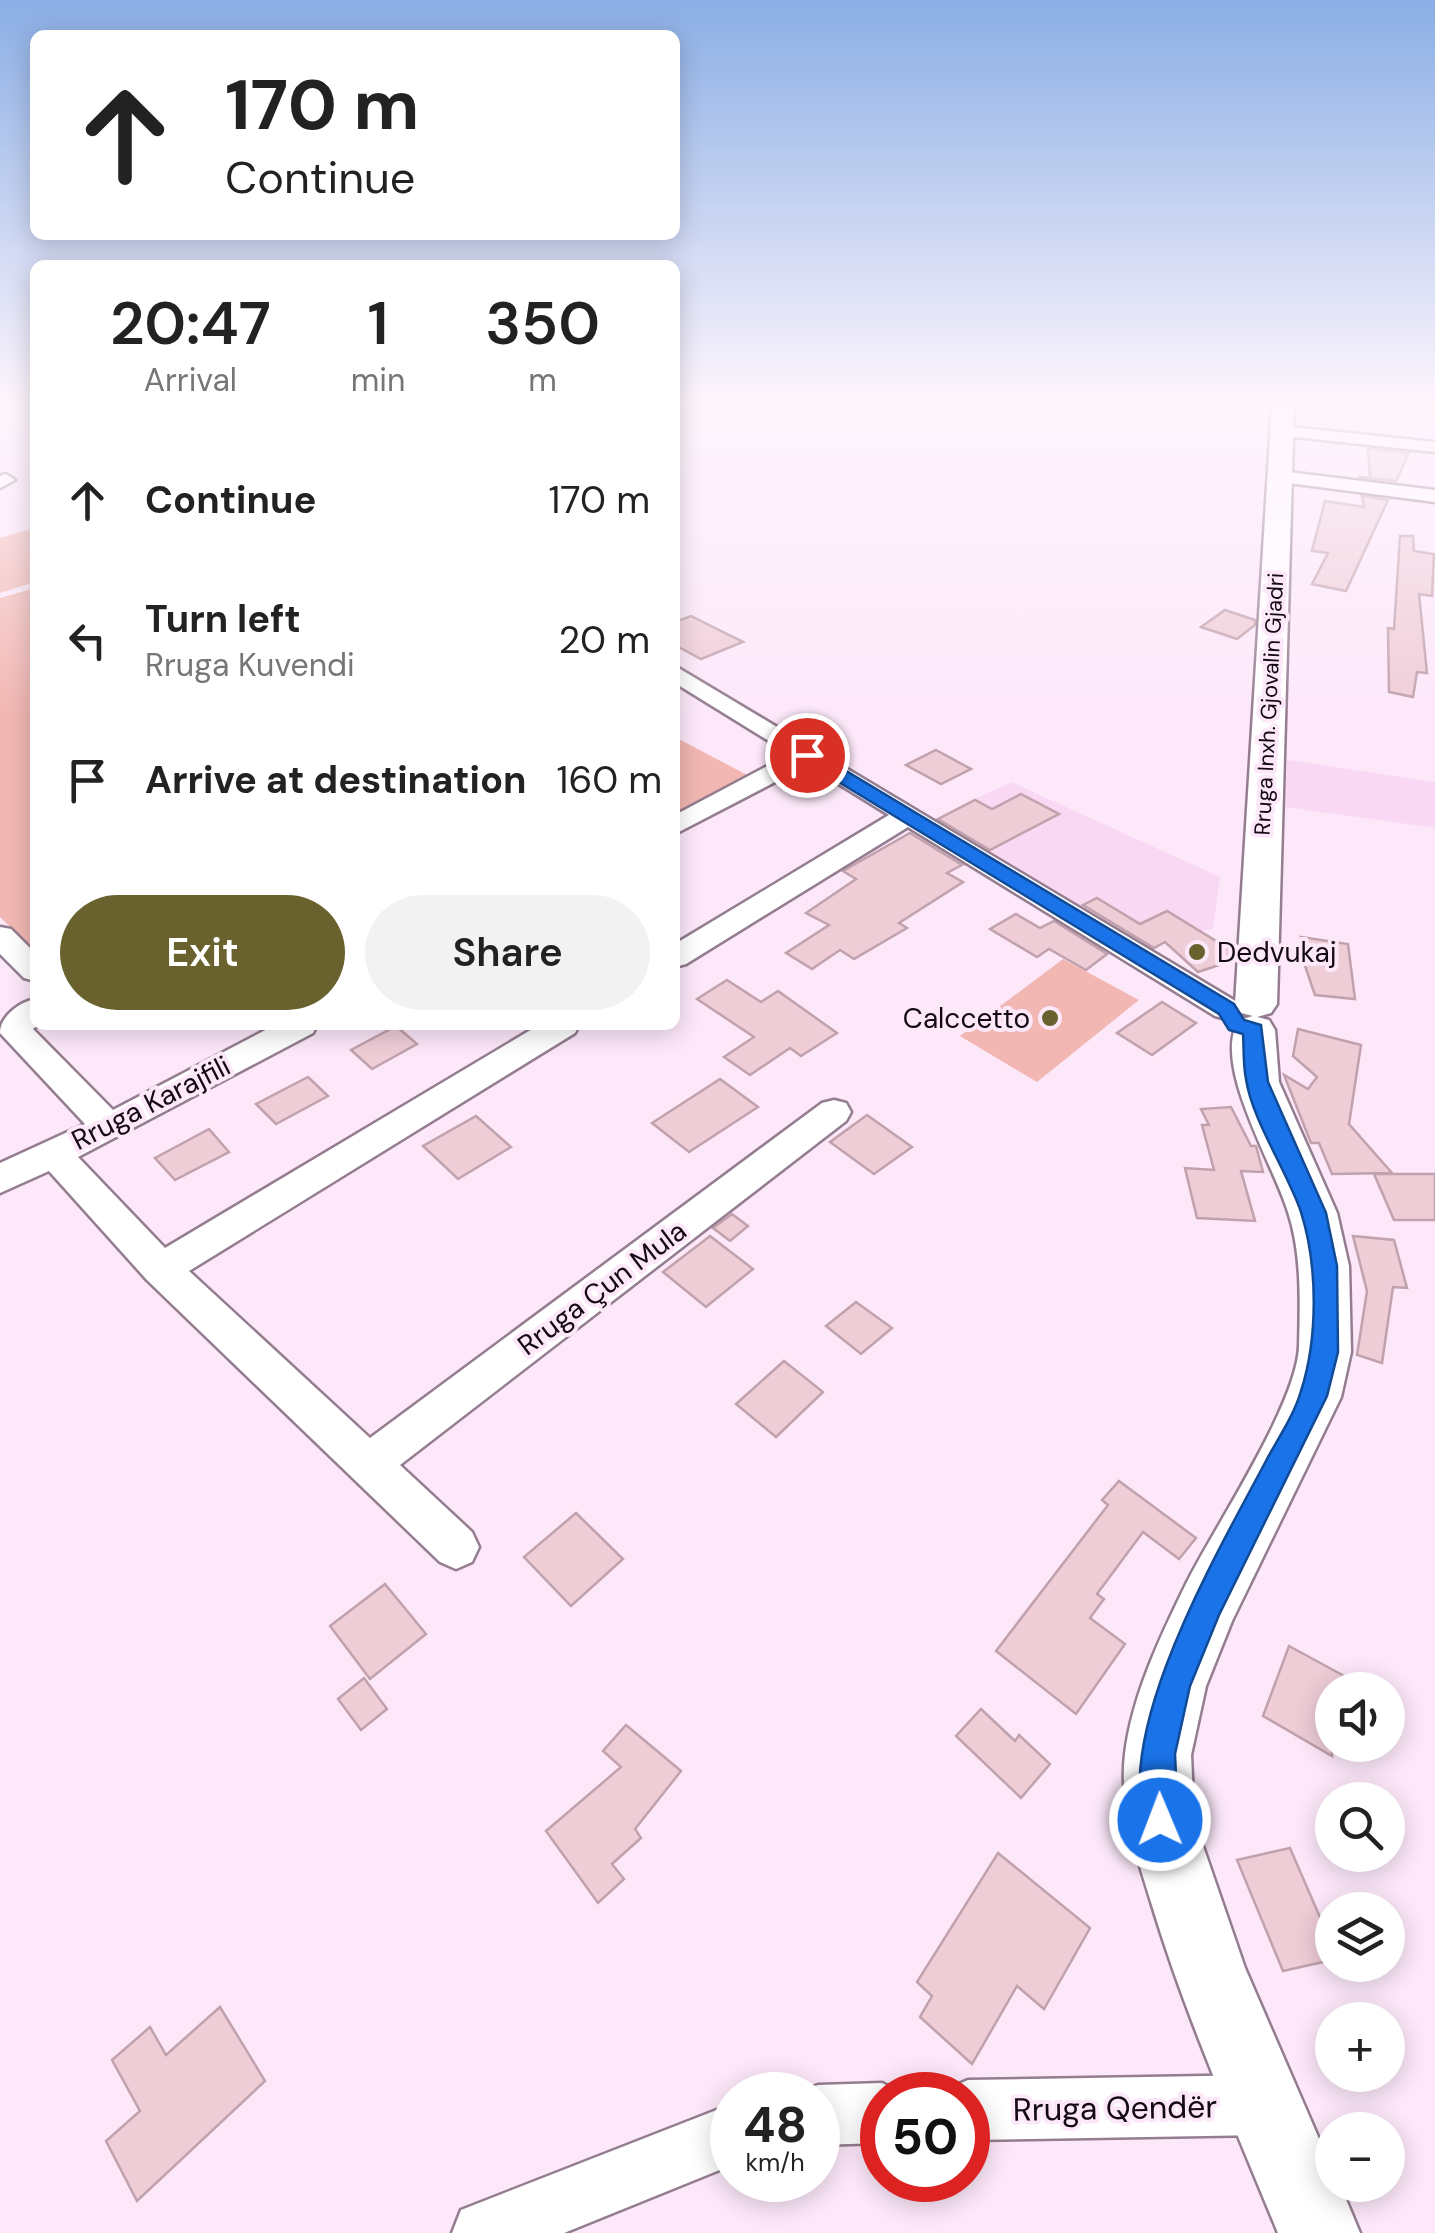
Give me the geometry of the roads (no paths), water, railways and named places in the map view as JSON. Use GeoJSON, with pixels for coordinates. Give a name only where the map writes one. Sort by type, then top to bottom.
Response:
{"type":"FeatureCollection","features":[{"type":"Feature","properties":{"kind":"main road","name":"Rruga Inxh. Gjovalin Gjadri"},"geometry":{"type":"LineString","coordinates":[[1278,508],[1245,1014],[1262,1095],[1314,1213],[1324,1266],[1325,1352],[1314,1396],[1207,1607],[1180,1670],[1158,1754],[1160,1820],[1210,1975],[1319,2233]]}},
{"type":"Feature","properties":{"kind":"street"},"geometry":{"type":"LineString","coordinates":[[680,676],[1245,1014]]}},
{"type":"Feature","properties":{"kind":"street"},"geometry":{"type":"LineString","coordinates":[[680,823],[807,755]]}},
{"type":"Feature","properties":{"kind":"street"},"geometry":{"type":"LineString","coordinates":[[680,954],[908,815]]}},
{"type":"Feature","properties":{"kind":"street"},"geometry":{"type":"LineString","coordinates":[[0,936],[30,966]]}},
{"type":"Feature","properties":{"kind":"street"},"geometry":{"type":"LineString","coordinates":[[30,1015],[14,1029],[109,1127]]}},
{"type":"Feature","properties":{"kind":"street","name":"Rruga Karajfili"},"geometry":{"type":"LineString","coordinates":[[0,1179],[109,1127],[292,1030]]}},
{"type":"Feature","properties":{"kind":"street"},"geometry":{"type":"LineString","coordinates":[[161,1269],[555,1030]]}},
{"type":"Feature","properties":{"kind":"street","name":"Rruga Çun Mula"},"geometry":{"type":"LineString","coordinates":[[370,1463],[834,1112]]}},
{"type":"Feature","properties":{"kind":"street"},"geometry":{"type":"LineString","coordinates":[[53,1154],[161,1269],[456,1547]]}},
{"type":"Feature","properties":{"kind":"street","name":"Rruga Qendër"},"geometry":{"type":"LineString","coordinates":[[990,2110],[1263,2106]]}},
{"type":"Feature","properties":{"kind":"street"},"geometry":{"type":"LineString","coordinates":[[484,2233],[710,2144]]}},
{"type":"Feature","properties":{"kind":"place","name":"Dedvukaj"},"geometry":{"type":"Point","coordinates":[1197,952]}},
{"type":"Feature","properties":{"kind":"place","name":"Calccetto"},"geometry":{"type":"Point","coordinates":[1050,1018]}}]}
